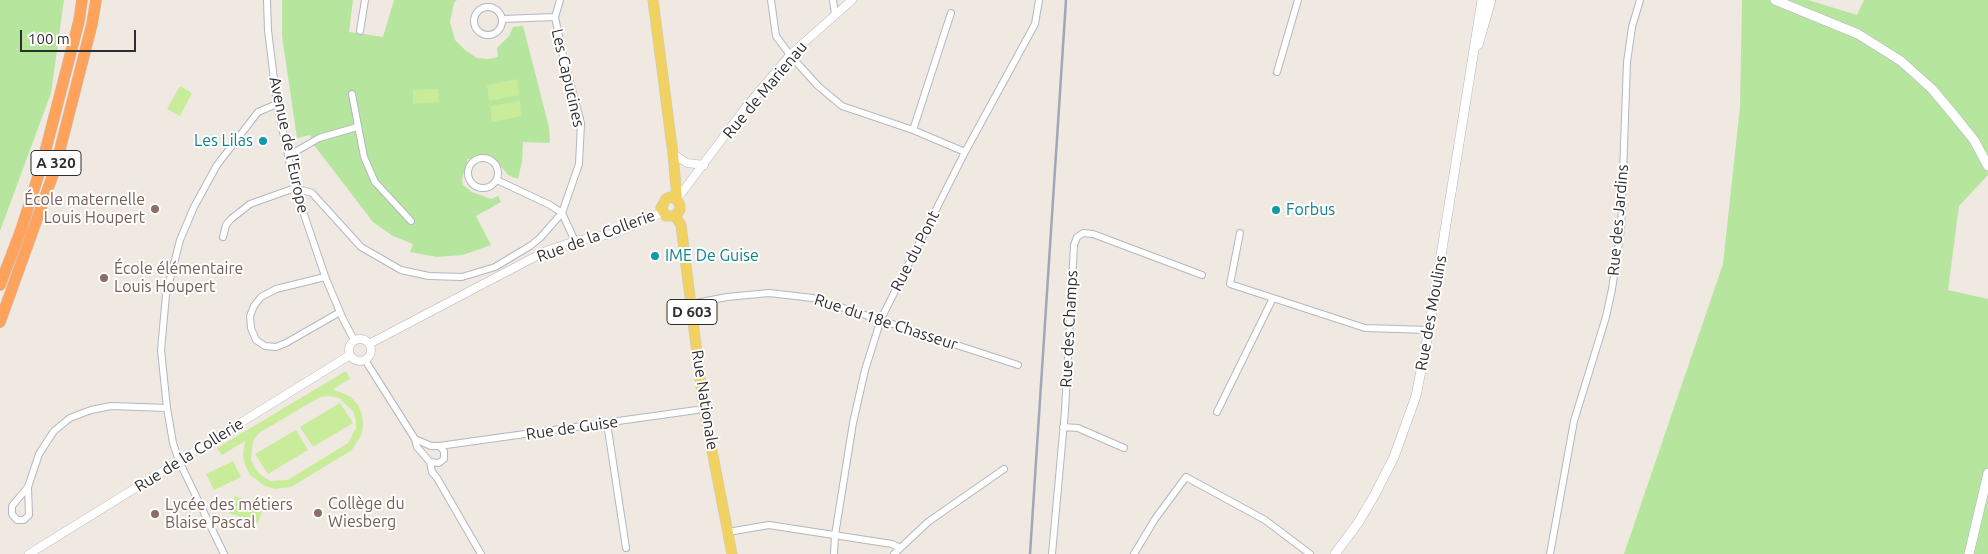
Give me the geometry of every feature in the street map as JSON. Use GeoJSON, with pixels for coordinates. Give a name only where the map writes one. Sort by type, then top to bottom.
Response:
{"type":"FeatureCollection","features":[{"type":"Feature","properties":{"kind":"highway","name":"A 320"},"geometry":{"type":"LineString","coordinates":[[0,285],[21,230],[42,164],[82,0]]}},
{"type":"Feature","properties":{"kind":"highway","name":"A 320"},"geometry":{"type":"LineString","coordinates":[[0,322],[55,169],[92,24],[96,0]]}},
{"type":"Feature","properties":{"kind":"main road"},"geometry":{"type":"LineString","coordinates":[[653,0],[673,154],[677,199],[680,210],[675,216],[666,216],[663,212],[662,204],[666,199],[674,172]]}},
{"type":"Feature","properties":{"kind":"main road","name":"Rue des Moulins"},"geometry":{"type":"LineString","coordinates":[[1474,54],[1474,40],[1482,0]]}},
{"type":"Feature","properties":{"kind":"main road","name":"Rue des Moulins"},"geometry":{"type":"LineString","coordinates":[[1335,554],[1374,496],[1394,458],[1416,396],[1429,330],[1474,54],[1491,0]]}},
{"type":"Feature","properties":{"kind":"main road"},"geometry":{"type":"LineString","coordinates":[[1775,0],[1858,34],[1900,61],[1932,89],[1953,114],[1974,140],[1988,166]]}},
{"type":"Feature","properties":{"kind":"main road"},"geometry":{"type":"LineString","coordinates":[[666,199],[670,197],[677,199]]}},
{"type":"Feature","properties":{"kind":"main road","name":"Rue Nationale"},"geometry":{"type":"LineString","coordinates":[[675,216],[680,225],[704,409],[732,554]]}},
{"type":"Feature","properties":{"kind":"main road"},"geometry":{"type":"LineString","coordinates":[[1968,554],[1988,473]]}},
{"type":"Feature","properties":{"kind":"street","name":"Avenue de l'Europe"},"geometry":{"type":"LineString","coordinates":[[267,0],[268,30],[277,104],[295,188],[325,277],[354,340]]}},
{"type":"Feature","properties":{"kind":"street"},"geometry":{"type":"LineString","coordinates":[[360,31],[365,0]]}},
{"type":"Feature","properties":{"kind":"street","name":"Les Capucines"},"geometry":{"type":"LineString","coordinates":[[295,188],[312,193],[361,247],[401,270],[428,276],[462,277],[495,267],[530,246],[540,238],[562,213],[579,164],[582,123],[563,56],[555,17],[560,0]]}},
{"type":"Feature","properties":{"kind":"street"},"geometry":{"type":"LineString","coordinates":[[771,0],[776,36],[790,55],[818,86],[842,106],[913,130],[965,152]]}},
{"type":"Feature","properties":{"kind":"street"},"geometry":{"type":"LineString","coordinates":[[833,0],[835,14]]}},
{"type":"Feature","properties":{"kind":"street","name":"Rue de Marienau"},"geometry":{"type":"LineString","coordinates":[[677,199],[746,107],[790,55],[852,0]]}},
{"type":"Feature","properties":{"kind":"street","name":"Rue du Pont"},"geometry":{"type":"LineString","coordinates":[[834,554],[835,536],[853,423],[865,370],[881,319],[965,152],[1035,24],[1039,0]]}},
{"type":"Feature","properties":{"kind":"street"},"geometry":{"type":"LineString","coordinates":[[1277,72],[1298,0]]}},
{"type":"Feature","properties":{"kind":"street","name":"Rue des Jardins"},"geometry":{"type":"LineString","coordinates":[[1550,554],[1574,421],[1606,317],[1612,289],[1620,229],[1627,62],[1632,27],[1640,0]]}},
{"type":"Feature","properties":{"kind":"street"},"geometry":{"type":"LineString","coordinates":[[485,7],[498,10],[502,18],[502,25],[499,31],[488,36],[477,31],[474,22],[474,16],[485,7]]}},
{"type":"Feature","properties":{"kind":"street"},"geometry":{"type":"LineString","coordinates":[[913,130],[951,14]]}},
{"type":"Feature","properties":{"kind":"street"},"geometry":{"type":"LineString","coordinates":[[502,18],[555,17]]}},
{"type":"Feature","properties":{"kind":"street"},"geometry":{"type":"LineString","coordinates":[[352,94],[364,157],[375,182],[410,221]]}},
{"type":"Feature","properties":{"kind":"street"},"geometry":{"type":"LineString","coordinates":[[224,554],[172,443],[161,350],[166,296],[180,240],[194,207],[216,165],[258,112],[277,104]]}},
{"type":"Feature","properties":{"kind":"street"},"geometry":{"type":"LineString","coordinates":[[288,156],[319,138],[357,127]]}},
{"type":"Feature","properties":{"kind":"street"},"geometry":{"type":"LineString","coordinates":[[673,154],[687,163],[704,165]]}},
{"type":"Feature","properties":{"kind":"street"},"geometry":{"type":"LineString","coordinates":[[481,158],[489,159],[495,163],[498,171],[497,180],[488,188],[476,186],[469,179],[468,172],[470,166],[481,158]]}},
{"type":"Feature","properties":{"kind":"street"},"geometry":{"type":"LineString","coordinates":[[497,180],[550,205],[562,213],[575,241]]}},
{"type":"Feature","properties":{"kind":"street"},"geometry":{"type":"LineString","coordinates":[[222,237],[226,225],[231,219],[250,204],[295,188]]}},
{"type":"Feature","properties":{"kind":"street","name":"Rue de la Collerie"},"geometry":{"type":"LineString","coordinates":[[370,344],[546,251],[575,241],[616,232],[663,212]]}},
{"type":"Feature","properties":{"kind":"street","name":"Rue des Champs"},"geometry":{"type":"LineString","coordinates":[[1052,554],[1063,426],[1074,245],[1077,237],[1083,233],[1092,234],[1202,275]]}},
{"type":"Feature","properties":{"kind":"street"},"geometry":{"type":"LineString","coordinates":[[1240,233],[1230,284],[1365,328],[1429,330]]}},
{"type":"Feature","properties":{"kind":"street"},"geometry":{"type":"LineString","coordinates":[[325,277],[276,289],[261,297],[254,306],[250,316],[251,328],[256,340],[265,346],[286,344],[340,312]]}},
{"type":"Feature","properties":{"kind":"street","name":"Rue du 18e Chasseur"},"geometry":{"type":"LineString","coordinates":[[691,304],[727,297],[769,293],[813,298],[1018,365]]}},
{"type":"Feature","properties":{"kind":"street"},"geometry":{"type":"LineString","coordinates":[[1217,412],[1273,298]]}},
{"type":"Feature","properties":{"kind":"street"},"geometry":{"type":"LineString","coordinates":[[363,339],[370,344],[370,353],[365,360],[356,361],[350,355],[349,347],[354,340],[363,339]]}},
{"type":"Feature","properties":{"kind":"street","name":"Rue de la Collerie"},"geometry":{"type":"LineString","coordinates":[[29,554],[350,355]]}},
{"type":"Feature","properties":{"kind":"street"},"geometry":{"type":"LineString","coordinates":[[365,360],[415,439],[417,447],[428,459],[439,463]]}},
{"type":"Feature","properties":{"kind":"street"},"geometry":{"type":"LineString","coordinates":[[28,487],[12,506],[12,514],[17,520],[24,520],[29,515],[28,487],[39,454],[54,431],[70,418],[91,410],[110,406],[167,408]]}},
{"type":"Feature","properties":{"kind":"street","name":"Rue de Guise"},"geometry":{"type":"LineString","coordinates":[[439,446],[704,409]]}},
{"type":"Feature","properties":{"kind":"street"},"geometry":{"type":"LineString","coordinates":[[607,423],[626,548]]}},
{"type":"Feature","properties":{"kind":"street"},"geometry":{"type":"LineString","coordinates":[[1063,426],[1078,428],[1124,448]]}},
{"type":"Feature","properties":{"kind":"street"},"geometry":{"type":"LineString","coordinates":[[415,439],[431,446],[439,446],[444,451],[445,455],[439,463],[438,478]]}},
{"type":"Feature","properties":{"kind":"street"},"geometry":{"type":"LineString","coordinates":[[431,446],[427,450],[432,472],[438,478],[481,554]]}},
{"type":"Feature","properties":{"kind":"street"},"geometry":{"type":"LineString","coordinates":[[894,554],[928,522],[1004,469]]}},
{"type":"Feature","properties":{"kind":"street"},"geometry":{"type":"LineString","coordinates":[[1134,554],[1155,519],[1186,477],[1264,520],[1310,554]]}},
{"type":"Feature","properties":{"kind":"street"},"geometry":{"type":"LineString","coordinates":[[728,532],[769,525],[892,544],[900,548]]}},
{"type":"Feature","properties":{"kind":"green space"},"geometry":{"type":"Polygon","coordinates":[[[0,0],[64,0],[51,93],[0,231],[0,0]]]}},
{"type":"Feature","properties":{"kind":"green space"},"geometry":{"type":"Polygon","coordinates":[[[282,0],[353,0],[349,32],[383,37],[394,0],[457,0],[454,3],[450,22],[455,40],[477,58],[488,59],[498,57],[497,48],[509,36],[513,27],[523,26],[549,127],[550,143],[523,142],[522,161],[518,179],[508,175],[490,155],[468,159],[462,179],[463,185],[472,192],[491,199],[498,196],[501,202],[476,216],[491,245],[463,255],[437,257],[410,252],[413,244],[393,236],[373,222],[314,145],[310,135],[297,138],[282,36],[282,0]]]}},
{"type":"Feature","properties":{"kind":"green space"},"geometry":{"type":"Polygon","coordinates":[[[1742,0],[1808,0],[1857,15],[1864,0],[1988,0],[1988,175],[1959,206],[1948,290],[1988,299],[1988,554],[1624,554],[1723,264],[1740,107],[1742,0]]]}},
{"type":"Feature","properties":{"kind":"green space"},"geometry":{"type":"Polygon","coordinates":[[[517,79],[519,95],[489,101],[487,85],[517,79]]]}},
{"type":"Feature","properties":{"kind":"green space"},"geometry":{"type":"Polygon","coordinates":[[[180,86],[192,93],[180,116],[167,109],[180,86]]]}},
{"type":"Feature","properties":{"kind":"green space"},"geometry":{"type":"Polygon","coordinates":[[[438,89],[439,102],[413,104],[413,90],[438,89]]]}},
{"type":"Feature","properties":{"kind":"green space"},"geometry":{"type":"Polygon","coordinates":[[[520,101],[521,116],[492,122],[490,106],[520,101]]]}},
{"type":"Feature","properties":{"kind":"green space"},"geometry":{"type":"Polygon","coordinates":[[[346,371],[350,379],[333,389],[351,397],[358,405],[362,414],[362,434],[352,450],[291,487],[275,489],[265,486],[250,475],[243,455],[245,441],[222,455],[217,448],[346,371]],[[320,397],[259,433],[253,441],[251,459],[254,467],[261,475],[270,481],[288,480],[348,443],[356,428],[356,420],[353,411],[339,398],[320,397]]]}},
{"type":"Feature","properties":{"kind":"green space"},"geometry":{"type":"Polygon","coordinates":[[[340,403],[353,423],[313,447],[300,427],[340,403]]]}},
{"type":"Feature","properties":{"kind":"green space"},"geometry":{"type":"Polygon","coordinates":[[[296,430],[308,450],[268,474],[255,454],[296,430]]]}},
{"type":"Feature","properties":{"kind":"green space"},"geometry":{"type":"Polygon","coordinates":[[[233,461],[241,477],[214,490],[206,474],[233,461]]]}},
{"type":"Feature","properties":{"kind":"green space"},"geometry":{"type":"Polygon","coordinates":[[[235,496],[264,506],[258,523],[229,513],[235,496]]]}},
{"type":"Feature","properties":{"kind":"railway"},"geometry":{"type":"LineString","coordinates":[[1030,554],[1066,0]]}},
{"type":"Feature","properties":{"kind":"place","name":"Les Lilas"},"geometry":{"type":"Point","coordinates":[263,141]}},
{"type":"Feature","properties":{"kind":"place","name":"École maternelle Louis Houpert"},"geometry":{"type":"Point","coordinates":[155,209]}},
{"type":"Feature","properties":{"kind":"place","name":"Forbus"},"geometry":{"type":"Point","coordinates":[1276,210]}},
{"type":"Feature","properties":{"kind":"place","name":"IME De Guise"},"geometry":{"type":"Point","coordinates":[655,256]}},
{"type":"Feature","properties":{"kind":"place","name":"École élémentaire Louis Houpert"},"geometry":{"type":"Point","coordinates":[104,278]}},
{"type":"Feature","properties":{"kind":"place","name":"Collège du Wiesberg"},"geometry":{"type":"Point","coordinates":[318,513]}},
{"type":"Feature","properties":{"kind":"place","name":"Lycée des métiers Blaise Pascal"},"geometry":{"type":"Point","coordinates":[155,514]}}]}
